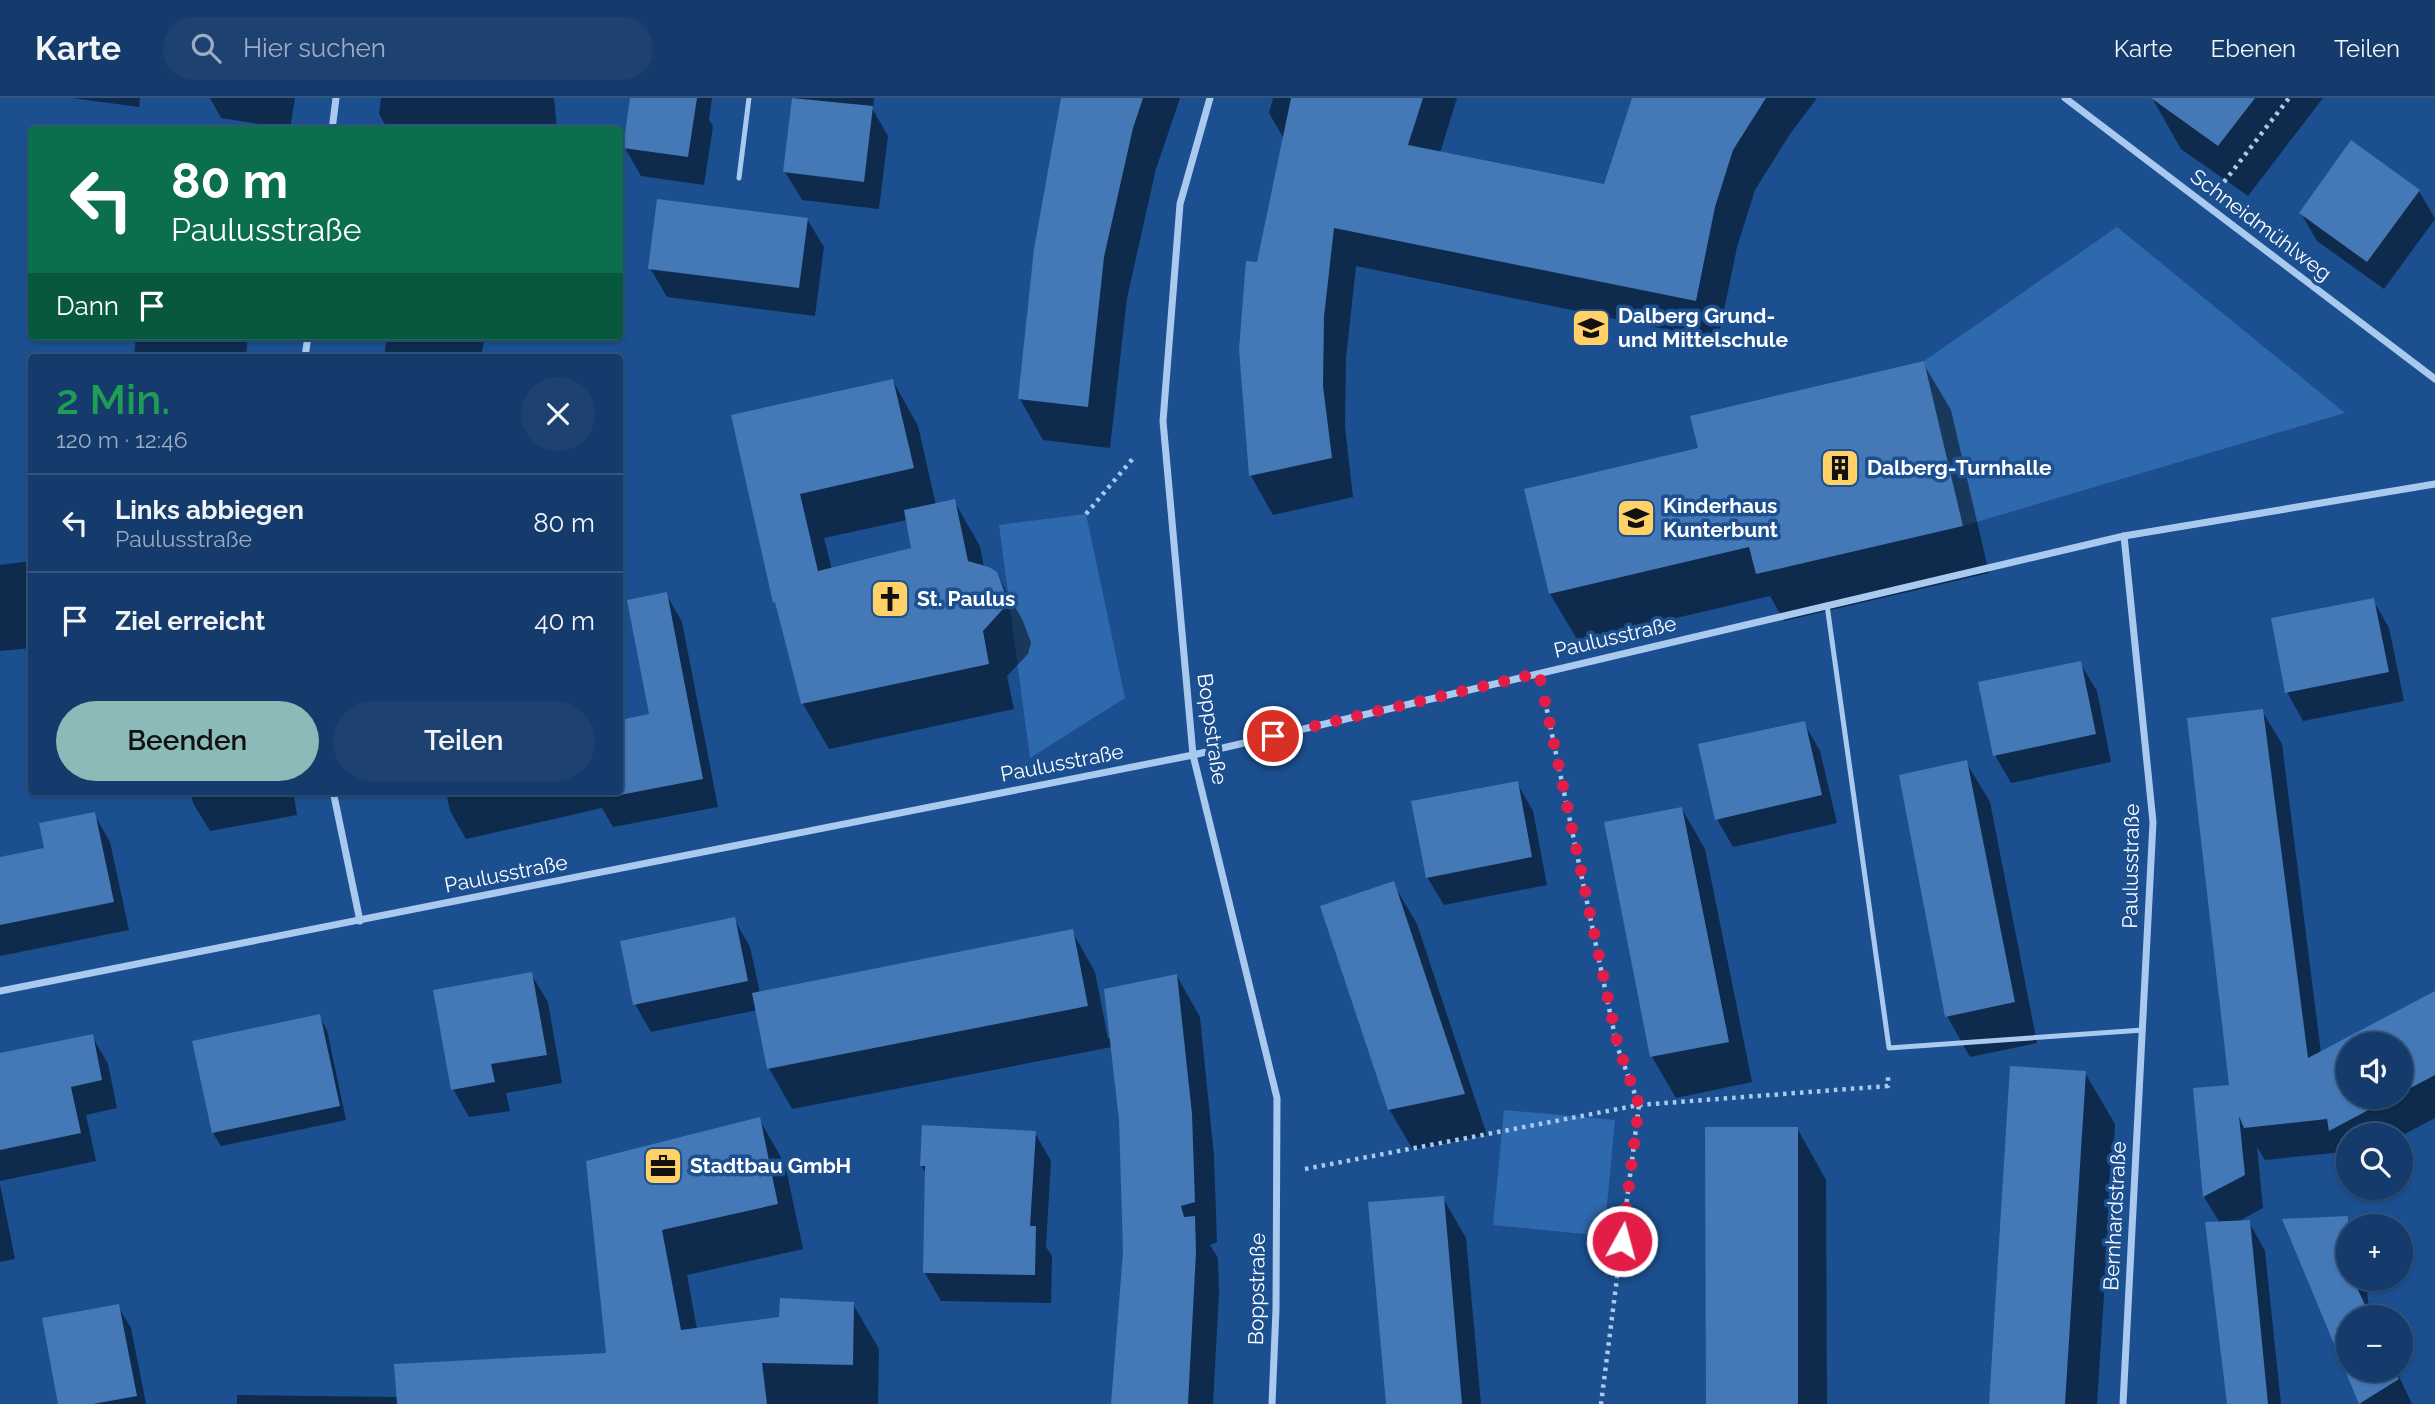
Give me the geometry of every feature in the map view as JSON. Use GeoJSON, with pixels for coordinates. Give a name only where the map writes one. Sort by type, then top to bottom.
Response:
{"type":"FeatureCollection","features":[{"type":"Feature","properties":{"kind":"street"},"geometry":{"type":"LineString","coordinates":[[332,126],[336,98]]}},
{"type":"Feature","properties":{"kind":"street","name":"Boppstraße"},"geometry":{"type":"LineString","coordinates":[[1210,98],[1180,204],[1163,421],[1193,755],[1277,1098],[1276,1310],[1272,1404]]}},
{"type":"Feature","properties":{"kind":"street","name":"Schneidmühlweg"},"geometry":{"type":"LineString","coordinates":[[2065,98],[2435,379]]}},
{"type":"Feature","properties":{"kind":"street","name":"Paulusstraße"},"geometry":{"type":"LineString","coordinates":[[0,991],[1193,755],[2124,536],[2435,484]]}},
{"type":"Feature","properties":{"kind":"street","name":"Paulusstraße"},"geometry":{"type":"LineString","coordinates":[[2124,536],[2152,822],[2143,1030]]}},
{"type":"Feature","properties":{"kind":"street"},"geometry":{"type":"LineString","coordinates":[[335,795],[360,921]]}},
{"type":"Feature","properties":{"kind":"street","name":"Bernhardstraße"},"geometry":{"type":"LineString","coordinates":[[2123,1404],[2143,1030]]}},
{"type":"Feature","properties":{"kind":"lane"},"geometry":{"type":"LineString","coordinates":[[739,178],[749,98]]}},
{"type":"Feature","properties":{"kind":"lane"},"geometry":{"type":"LineString","coordinates":[[1827,605],[1889,1048],[2143,1030]]}},
{"type":"Feature","properties":{"kind":"path"},"geometry":{"type":"LineString","coordinates":[[2206,205],[2289,98]]}},
{"type":"Feature","properties":{"kind":"path"},"geometry":{"type":"LineString","coordinates":[[1086,514],[1163,421]]}},
{"type":"Feature","properties":{"kind":"path"},"geometry":{"type":"LineString","coordinates":[[1539,673],[1618,1046],[1639,1105],[1601,1404]]}},
{"type":"Feature","properties":{"kind":"path"},"geometry":{"type":"LineString","coordinates":[[1276,1174],[1639,1105],[1888,1086],[1889,1048]]}},
{"type":"Feature","properties":{"kind":"shaded area"},"geometry":{"type":"Polygon","coordinates":[[[2117,227],[2345,413],[1963,526],[1924,361],[2117,227]]]}},
{"type":"Feature","properties":{"kind":"shaded area"},"geometry":{"type":"Polygon","coordinates":[[[1086,514],[1125,698],[1030,758],[999,525],[1086,514]]]}},
{"type":"Feature","properties":{"kind":"shaded area"},"geometry":{"type":"Polygon","coordinates":[[[1504,1110],[1615,1120],[1604,1236],[1493,1225],[1504,1110]]]}},
{"type":"Feature","properties":{"kind":"building"},"geometry":{"type":"Polygon","coordinates":[[[630,98],[697,98],[688,157],[623,148],[630,98]]]}},
{"type":"Feature","properties":{"kind":"building"},"geometry":{"type":"Polygon","coordinates":[[[792,98],[873,106],[864,182],[783,172],[792,98]]]}},
{"type":"Feature","properties":{"kind":"building"},"geometry":{"type":"Polygon","coordinates":[[[1061,98],[1143,98],[1133,128],[1104,257],[1088,407],[1018,399],[1034,249],[1061,98]]]}},
{"type":"Feature","properties":{"kind":"building"},"geometry":{"type":"Polygon","coordinates":[[[1291,98],[1423,98],[1408,145],[1604,184],[1632,98],[1766,98],[1733,150],[1715,207],[1696,301],[1334,228],[1324,317],[1323,386],[1332,458],[1249,476],[1239,349],[1246,261],[1257,262],[1291,98]]]}},
{"type":"Feature","properties":{"kind":"building"},"geometry":{"type":"Polygon","coordinates":[[[2151,98],[2255,98],[2218,146],[2151,98]]]}},
{"type":"Feature","properties":{"kind":"building"},"geometry":{"type":"Polygon","coordinates":[[[2351,140],[2420,190],[2367,262],[2299,213],[2351,140]]]}},
{"type":"Feature","properties":{"kind":"building"},"geometry":{"type":"Polygon","coordinates":[[[657,199],[808,218],[799,288],[648,269],[657,199]]]}},
{"type":"Feature","properties":{"kind":"building","name":"Dalberg-Turnhalle"},"geometry":{"type":"Polygon","coordinates":[[[1924,361],[1963,526],[1756,574],[1749,547],[1549,594],[1524,489],[1698,448],[1690,416],[1924,361]]]}},
{"type":"Feature","properties":{"kind":"building","name":"St. Paulus"},"geometry":{"type":"Polygon","coordinates":[[[893,379],[914,468],[800,494],[818,571],[911,548],[904,510],[955,499],[968,561],[997,572],[1006,596],[1003,609],[983,631],[989,664],[801,704],[775,602],[773,603],[731,415],[893,379]]]}},
{"type":"Feature","properties":{"kind":"building"},"geometry":{"type":"Polygon","coordinates":[[[667,592],[703,779],[623,794],[623,719],[649,714],[627,600],[667,592]]]}},
{"type":"Feature","properties":{"kind":"building"},"geometry":{"type":"Polygon","coordinates":[[[2374,598],[2389,672],[2285,693],[2271,618],[2374,598]]]}},
{"type":"Feature","properties":{"kind":"building"},"geometry":{"type":"Polygon","coordinates":[[[2081,661],[2096,734],[1993,756],[1978,682],[2081,661]]]}},
{"type":"Feature","properties":{"kind":"building"},"geometry":{"type":"Polygon","coordinates":[[[2263,709],[2308,1058],[2336,1043],[2336,1109],[2370,1109],[2344,1123],[2336,1123],[2336,1127],[2329,1131],[2327,1119],[2244,1128],[2239,1116],[2245,1175],[2203,1197],[2193,1088],[2229,1085],[2187,718],[2263,709]]]}},
{"type":"Feature","properties":{"kind":"building"},"geometry":{"type":"Polygon","coordinates":[[[1805,721],[1822,795],[1715,820],[1698,744],[1805,721]]]}},
{"type":"Feature","properties":{"kind":"building"},"geometry":{"type":"Polygon","coordinates":[[[1967,760],[2015,1002],[1945,1017],[1899,775],[1967,760]]]}},
{"type":"Feature","properties":{"kind":"building"},"geometry":{"type":"Polygon","coordinates":[[[1518,781],[1532,857],[1426,878],[1411,801],[1518,781]]]}},
{"type":"Feature","properties":{"kind":"building"},"geometry":{"type":"Polygon","coordinates":[[[1682,807],[1729,1042],[1650,1057],[1604,822],[1682,807]]]}},
{"type":"Feature","properties":{"kind":"building"},"geometry":{"type":"Polygon","coordinates":[[[95,812],[114,902],[0,925],[0,857],[44,848],[39,823],[95,812]]]}},
{"type":"Feature","properties":{"kind":"building"},"geometry":{"type":"Polygon","coordinates":[[[1394,881],[1465,1094],[1388,1110],[1320,906],[1394,881]]]}},
{"type":"Feature","properties":{"kind":"building"},"geometry":{"type":"Polygon","coordinates":[[[735,917],[748,981],[633,1005],[620,941],[735,917]]]}},
{"type":"Feature","properties":{"kind":"building"},"geometry":{"type":"Polygon","coordinates":[[[1073,929],[1088,1006],[767,1069],[752,993],[1073,929]]]}},
{"type":"Feature","properties":{"kind":"building"},"geometry":{"type":"Polygon","coordinates":[[[532,972],[547,1055],[491,1064],[495,1082],[451,1090],[433,990],[532,972]]]}},
{"type":"Feature","properties":{"kind":"building"},"geometry":{"type":"Polygon","coordinates":[[[1177,974],[1192,1114],[1195,1202],[1181,1206],[1184,1217],[1195,1216],[1196,1252],[1188,1404],[1111,1404],[1123,1252],[1119,1120],[1104,989],[1177,974]]]}},
{"type":"Feature","properties":{"kind":"building"},"geometry":{"type":"Polygon","coordinates":[[[2435,991],[2435,1075],[2413,1087],[2413,1032],[2357,1032],[2435,991]]]}},
{"type":"Feature","properties":{"kind":"building"},"geometry":{"type":"Polygon","coordinates":[[[320,1014],[340,1106],[212,1133],[192,1041],[320,1014]]]}},
{"type":"Feature","properties":{"kind":"building"},"geometry":{"type":"Polygon","coordinates":[[[93,1034],[102,1080],[71,1087],[81,1133],[0,1150],[0,1053],[93,1034]]]}},
{"type":"Feature","properties":{"kind":"building"},"geometry":{"type":"Polygon","coordinates":[[[2010,1066],[2086,1071],[2065,1404],[1989,1404],[2010,1066]]]}},
{"type":"Feature","properties":{"kind":"building"},"geometry":{"type":"Polygon","coordinates":[[[760,1117],[778,1204],[662,1230],[681,1330],[779,1317],[780,1298],[854,1302],[853,1365],[762,1363],[767,1404],[397,1404],[394,1364],[606,1353],[586,1161],[760,1117]]]}},
{"type":"Feature","properties":{"kind":"building"},"geometry":{"type":"Polygon","coordinates":[[[922,1125],[1036,1131],[1030,1226],[1036,1226],[1035,1275],[923,1273],[925,1166],[920,1166],[922,1125]]]}},
{"type":"Feature","properties":{"kind":"building"},"geometry":{"type":"Polygon","coordinates":[[[1705,1127],[1798,1127],[1798,1404],[1706,1404],[1705,1127]]]}},
{"type":"Feature","properties":{"kind":"building"},"geometry":{"type":"Polygon","coordinates":[[[1444,1196],[1462,1404],[1386,1404],[1368,1202],[1444,1196]]]}},
{"type":"Feature","properties":{"kind":"building"},"geometry":{"type":"Polygon","coordinates":[[[2336,1217],[2336,1291],[2359,1291],[2365,1305],[2336,1305],[2336,1349],[2282,1219],[2336,1217]]]}},
{"type":"Feature","properties":{"kind":"building"},"geometry":{"type":"Polygon","coordinates":[[[2250,1220],[2268,1404],[2227,1404],[2205,1222],[2250,1220]]]}},
{"type":"Feature","properties":{"kind":"building"},"geometry":{"type":"Polygon","coordinates":[[[119,1304],[137,1396],[93,1404],[58,1404],[42,1318],[119,1304]]]}},
{"type":"Feature","properties":{"kind":"building"},"geometry":{"type":"Polygon","coordinates":[[[2350,1382],[2394,1382],[2359,1404],[2350,1382]]]}},
{"type":"Feature","properties":{"kind":"place","name":"Dalberg Grund- und Mittelschule"},"geometry":{"type":"Point","coordinates":[1591,328]}},
{"type":"Feature","properties":{"kind":"place","name":"Dalberg-Turnhalle"},"geometry":{"type":"Point","coordinates":[1840,468]}},
{"type":"Feature","properties":{"kind":"place","name":"Kinderhaus Kunterbunt"},"geometry":{"type":"Point","coordinates":[1636,518]}},
{"type":"Feature","properties":{"kind":"place","name":"St. Paulus"},"geometry":{"type":"Point","coordinates":[890,599]}},
{"type":"Feature","properties":{"kind":"place","name":"Stadtbau GmbH"},"geometry":{"type":"Point","coordinates":[663,1166]}},
{"type":"Feature","properties":{"kind":"route"},"geometry":{"type":"LineString","coordinates":[[1273,736],[1539,673],[1618,1046],[1639,1105],[1622,1241]]}}]}
